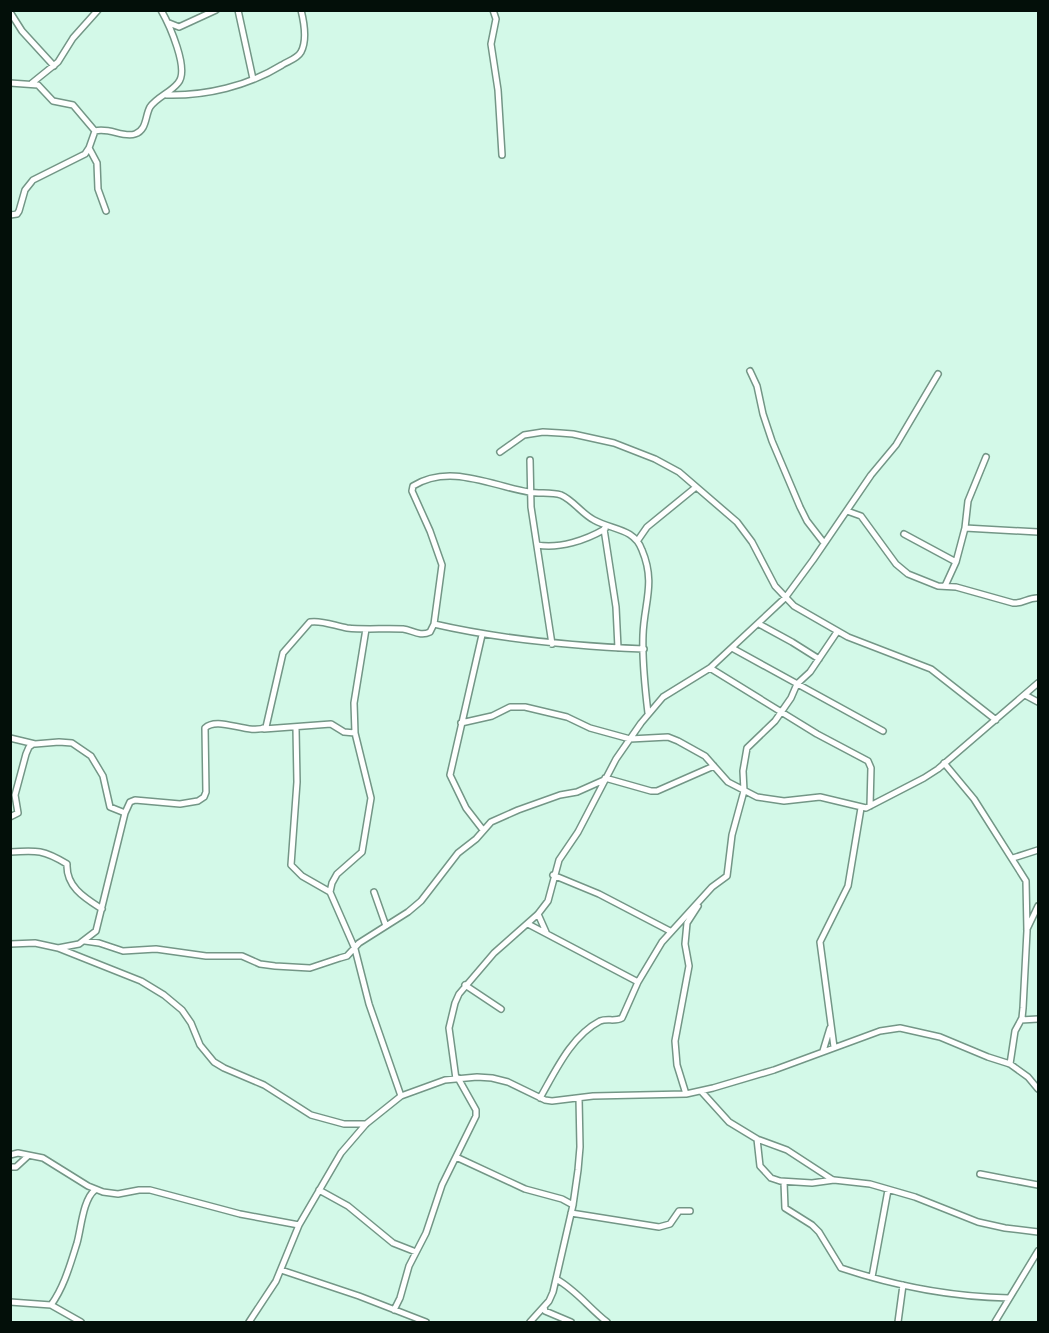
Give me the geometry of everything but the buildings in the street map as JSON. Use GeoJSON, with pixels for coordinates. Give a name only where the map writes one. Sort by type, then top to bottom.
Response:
{"type":"FeatureCollection","features":[{"type":"Feature","properties":{"kind":"street"},"geometry":{"type":"LineString","coordinates":[[35,84],[54,66],[73,38],[98,10]]}},
{"type":"Feature","properties":{"kind":"street"},"geometry":{"type":"LineString","coordinates":[[95,131],[107,130],[136,134],[144,127],[150,107],[178,84],[183,74],[182,66],[169,23],[161,10]]}},
{"type":"Feature","properties":{"kind":"street"},"geometry":{"type":"LineString","coordinates":[[173,39],[179,27],[216,10]]}},
{"type":"Feature","properties":{"kind":"street"},"geometry":{"type":"LineString","coordinates":[[238,10],[253,79]]}},
{"type":"Feature","properties":{"kind":"street"},"geometry":{"type":"LineString","coordinates":[[165,95],[203,93],[253,79],[272,72],[298,56],[301,52],[304,34],[301,10]]}},
{"type":"Feature","properties":{"kind":"street"},"geometry":{"type":"LineString","coordinates":[[493,10],[496,23],[491,44],[498,90],[502,155]]}},
{"type":"Feature","properties":{"kind":"street"},"geometry":{"type":"LineString","coordinates":[[10,12],[22,31],[54,66]]}},
{"type":"Feature","properties":{"kind":"street"},"geometry":{"type":"LineString","coordinates":[[169,23],[179,27]]}},
{"type":"Feature","properties":{"kind":"street"},"geometry":{"type":"LineString","coordinates":[[10,83],[35,84],[53,100],[73,105],[95,131]]}},
{"type":"Feature","properties":{"kind":"street"},"geometry":{"type":"LineString","coordinates":[[10,215],[17,214],[19,211],[25,190],[33,180],[85,153],[95,131]]}},
{"type":"Feature","properties":{"kind":"street"},"geometry":{"type":"LineString","coordinates":[[89,148],[97,163],[98,189],[106,211]]}},
{"type":"Feature","properties":{"kind":"street"},"geometry":{"type":"LineString","coordinates":[[750,371],[757,386],[772,441],[800,507],[807,521],[824,543]]}},
{"type":"Feature","properties":{"kind":"street"},"geometry":{"type":"LineString","coordinates":[[394,1310],[400,1298],[409,1266],[426,1233],[442,1185],[476,1116],[476,1110],[457,1078],[449,1028],[455,1003],[465,985],[512,935],[538,914],[548,900],[553,875],[559,860],[578,832],[605,779],[648,713],[663,697],[710,668],[785,597],[907,428],[938,374]]}},
{"type":"Feature","properties":{"kind":"street"},"geometry":{"type":"LineString","coordinates":[[500,452],[524,435],[543,432],[573,434],[642,452],[679,472],[745,531],[769,576],[794,606],[837,632],[931,669],[996,720]]}},
{"type":"Feature","properties":{"kind":"street"},"geometry":{"type":"LineString","coordinates":[[945,586],[956,562],[965,528],[968,501],[986,457]]}},
{"type":"Feature","properties":{"kind":"street"},"geometry":{"type":"LineString","coordinates":[[530,460],[529,492],[552,644]]}},
{"type":"Feature","properties":{"kind":"street"},"geometry":{"type":"LineString","coordinates":[[264,729],[267,725],[283,653],[310,622],[346,628],[405,629],[426,634],[430,632],[434,624],[442,567],[412,488],[425,480],[455,477],[479,479],[529,492],[562,496],[607,528],[628,532],[638,540],[650,575],[643,633],[648,713]]}},
{"type":"Feature","properties":{"kind":"street"},"geometry":{"type":"LineString","coordinates":[[638,540],[647,527],[696,487]]}},
{"type":"Feature","properties":{"kind":"street"},"geometry":{"type":"LineString","coordinates":[[848,511],[858,513],[866,521],[902,569],[938,586],[956,587],[1013,603],[1022,604],[1038,598]]}},
{"type":"Feature","properties":{"kind":"street"},"geometry":{"type":"LineString","coordinates":[[537,544],[556,546],[596,534],[607,528]]}},
{"type":"Feature","properties":{"kind":"street"},"geometry":{"type":"LineString","coordinates":[[607,528],[618,648]]}},
{"type":"Feature","properties":{"kind":"street"},"geometry":{"type":"LineString","coordinates":[[965,528],[1038,532]]}},
{"type":"Feature","properties":{"kind":"street"},"geometry":{"type":"LineString","coordinates":[[904,534],[956,562]]}},
{"type":"Feature","properties":{"kind":"street"},"geometry":{"type":"LineString","coordinates":[[434,624],[482,635],[552,644],[644,649]]}},
{"type":"Feature","properties":{"kind":"street"},"geometry":{"type":"LineString","coordinates":[[759,624],[819,659]]}},
{"type":"Feature","properties":{"kind":"street"},"geometry":{"type":"LineString","coordinates":[[366,629],[354,703],[355,733],[371,798],[362,852],[337,874],[330,892],[355,949],[369,1004],[401,1096]]}},
{"type":"Feature","properties":{"kind":"street"},"geometry":{"type":"LineString","coordinates":[[540,1098],[567,1053],[588,1030],[602,1020],[622,1018],[638,982],[670,932],[711,887],[727,876],[732,835],[744,791],[743,771],[747,748],[768,729],[797,684],[810,672],[837,632]]}},
{"type":"Feature","properties":{"kind":"street"},"geometry":{"type":"LineString","coordinates":[[482,635],[450,775],[466,808],[483,830]]}},
{"type":"Feature","properties":{"kind":"street"},"geometry":{"type":"LineString","coordinates":[[732,648],[883,730]]}},
{"type":"Feature","properties":{"kind":"street"},"geometry":{"type":"LineString","coordinates":[[710,668],[817,734],[868,761],[871,768],[870,806]]}},
{"type":"Feature","properties":{"kind":"street"},"geometry":{"type":"LineString","coordinates":[[461,723],[492,716],[510,707],[521,706],[567,717],[590,728],[630,739],[668,737],[705,756],[728,782],[758,797],[775,801],[829,798],[861,808],[870,806],[924,778],[944,764],[1038,683]]}},
{"type":"Feature","properties":{"kind":"street"},"geometry":{"type":"LineString","coordinates":[[1025,695],[1038,702]]}},
{"type":"Feature","properties":{"kind":"street"},"geometry":{"type":"LineString","coordinates":[[58,948],[85,941],[96,931],[125,813],[130,802],[135,800],[180,804],[198,801],[204,797],[206,792],[204,731],[209,724],[258,730],[331,724],[344,732],[355,733]]}},
{"type":"Feature","properties":{"kind":"street"},"geometry":{"type":"LineString","coordinates":[[296,728],[297,782],[291,866],[302,876],[330,892]]}},
{"type":"Feature","properties":{"kind":"street"},"geometry":{"type":"LineString","coordinates":[[10,738],[33,744],[70,742],[91,756],[103,776],[110,807],[125,813]]}},
{"type":"Feature","properties":{"kind":"street"},"geometry":{"type":"LineString","coordinates":[[10,817],[18,813],[13,792],[26,754],[33,744]]}},
{"type":"Feature","properties":{"kind":"street"},"geometry":{"type":"LineString","coordinates":[[944,764],[974,799],[1026,881],[1027,931],[1023,1008],[1021,1020],[1015,1031],[1010,1064]]}},
{"type":"Feature","properties":{"kind":"street"},"geometry":{"type":"LineString","coordinates":[[85,941],[123,951],[156,949],[206,956],[242,956],[267,965],[305,968],[347,956],[359,944],[421,901],[451,862],[491,822],[502,816],[560,795],[577,792],[605,779],[644,790],[657,791],[714,766]]}},
{"type":"Feature","properties":{"kind":"street"},"geometry":{"type":"LineString","coordinates":[[834,1047],[820,942],[848,886],[861,808]]}},
{"type":"Feature","properties":{"kind":"street"},"geometry":{"type":"LineString","coordinates":[[10,852],[40,850],[67,864],[66,873],[77,891],[102,909]]}},
{"type":"Feature","properties":{"kind":"street"},"geometry":{"type":"LineString","coordinates":[[1013,858],[1038,850]]}},
{"type":"Feature","properties":{"kind":"street"},"geometry":{"type":"LineString","coordinates":[[553,875],[599,894],[670,932]]}},
{"type":"Feature","properties":{"kind":"street"},"geometry":{"type":"LineString","coordinates":[[374,892],[386,926]]}},
{"type":"Feature","properties":{"kind":"street"},"geometry":{"type":"LineString","coordinates":[[686,1094],[678,1072],[675,1041],[690,960],[685,944],[687,923],[700,901]]}},
{"type":"Feature","properties":{"kind":"street"},"geometry":{"type":"LineString","coordinates":[[1027,931],[1038,906]]}},
{"type":"Feature","properties":{"kind":"street"},"geometry":{"type":"LineString","coordinates":[[538,914],[547,933]]}},
{"type":"Feature","properties":{"kind":"street"},"geometry":{"type":"LineString","coordinates":[[528,924],[638,982]]}},
{"type":"Feature","properties":{"kind":"street"},"geometry":{"type":"LineString","coordinates":[[10,944],[35,943],[58,948],[141,981],[164,995],[182,1010],[191,1023],[200,1045],[214,1062],[264,1085],[311,1115],[344,1124],[366,1124]]}},
{"type":"Feature","properties":{"kind":"street"},"geometry":{"type":"LineString","coordinates":[[465,985],[501,1009]]}},
{"type":"Feature","properties":{"kind":"street"},"geometry":{"type":"LineString","coordinates":[[1021,1020],[1038,1019]]}},
{"type":"Feature","properties":{"kind":"street"},"geometry":{"type":"LineString","coordinates":[[823,1051],[831,1026]]}},
{"type":"Feature","properties":{"kind":"street"},"geometry":{"type":"LineString","coordinates":[[249,1323],[269,1294],[299,1225],[341,1153],[366,1124],[401,1096],[445,1080],[492,1078],[552,1101],[593,1096],[686,1094],[774,1070],[880,1031],[900,1028],[940,1037],[1010,1064],[1028,1077],[1038,1089]]}},
{"type":"Feature","properties":{"kind":"street"},"geometry":{"type":"LineString","coordinates":[[701,1091],[729,1122],[757,1139],[787,1150],[834,1180]]}},
{"type":"Feature","properties":{"kind":"street"},"geometry":{"type":"LineString","coordinates":[[530,1323],[553,1292],[573,1205],[580,1148],[579,1098]]}},
{"type":"Feature","properties":{"kind":"street"},"geometry":{"type":"LineString","coordinates":[[757,1139],[760,1166],[771,1178],[784,1182],[812,1183],[834,1180],[870,1184],[915,1197],[978,1221],[1005,1228],[1038,1232]]}},
{"type":"Feature","properties":{"kind":"street"},"geometry":{"type":"LineString","coordinates":[[10,1155],[18,1153],[43,1158],[95,1190],[118,1194],[150,1190],[240,1214],[299,1225]]}},
{"type":"Feature","properties":{"kind":"street"},"geometry":{"type":"LineString","coordinates":[[10,1167],[16,1167],[28,1156]]}},
{"type":"Feature","properties":{"kind":"street"},"geometry":{"type":"LineString","coordinates":[[456,1157],[525,1189],[562,1199],[573,1205]]}},
{"type":"Feature","properties":{"kind":"street"},"geometry":{"type":"LineString","coordinates":[[980,1174],[1038,1185]]}},
{"type":"Feature","properties":{"kind":"street"},"geometry":{"type":"LineString","coordinates":[[784,1182],[785,1208],[808,1222],[819,1232],[841,1268],[903,1285],[970,1296],[1009,1298]]}},
{"type":"Feature","properties":{"kind":"street"},"geometry":{"type":"LineString","coordinates":[[51,1305],[63,1286],[89,1196],[95,1190]]}},
{"type":"Feature","properties":{"kind":"street"},"geometry":{"type":"LineString","coordinates":[[319,1190],[348,1206],[393,1243],[416,1252]]}},
{"type":"Feature","properties":{"kind":"street"},"geometry":{"type":"LineString","coordinates":[[872,1277],[888,1190]]}},
{"type":"Feature","properties":{"kind":"street"},"geometry":{"type":"LineString","coordinates":[[571,1213],[659,1227],[670,1224],[678,1211],[690,1211]]}},
{"type":"Feature","properties":{"kind":"street"},"geometry":{"type":"LineString","coordinates":[[995,1323],[1038,1251]]}},
{"type":"Feature","properties":{"kind":"street"},"geometry":{"type":"LineString","coordinates":[[281,1270],[426,1323]]}},
{"type":"Feature","properties":{"kind":"street"},"geometry":{"type":"LineString","coordinates":[[556,1279],[608,1323]]}},
{"type":"Feature","properties":{"kind":"street"},"geometry":{"type":"LineString","coordinates":[[898,1323],[903,1285]]}},
{"type":"Feature","properties":{"kind":"street"},"geometry":{"type":"LineString","coordinates":[[10,1302],[51,1305],[81,1323]]}},
{"type":"Feature","properties":{"kind":"street"},"geometry":{"type":"LineString","coordinates":[[544,1307],[545,1311],[571,1323]]}}]}
